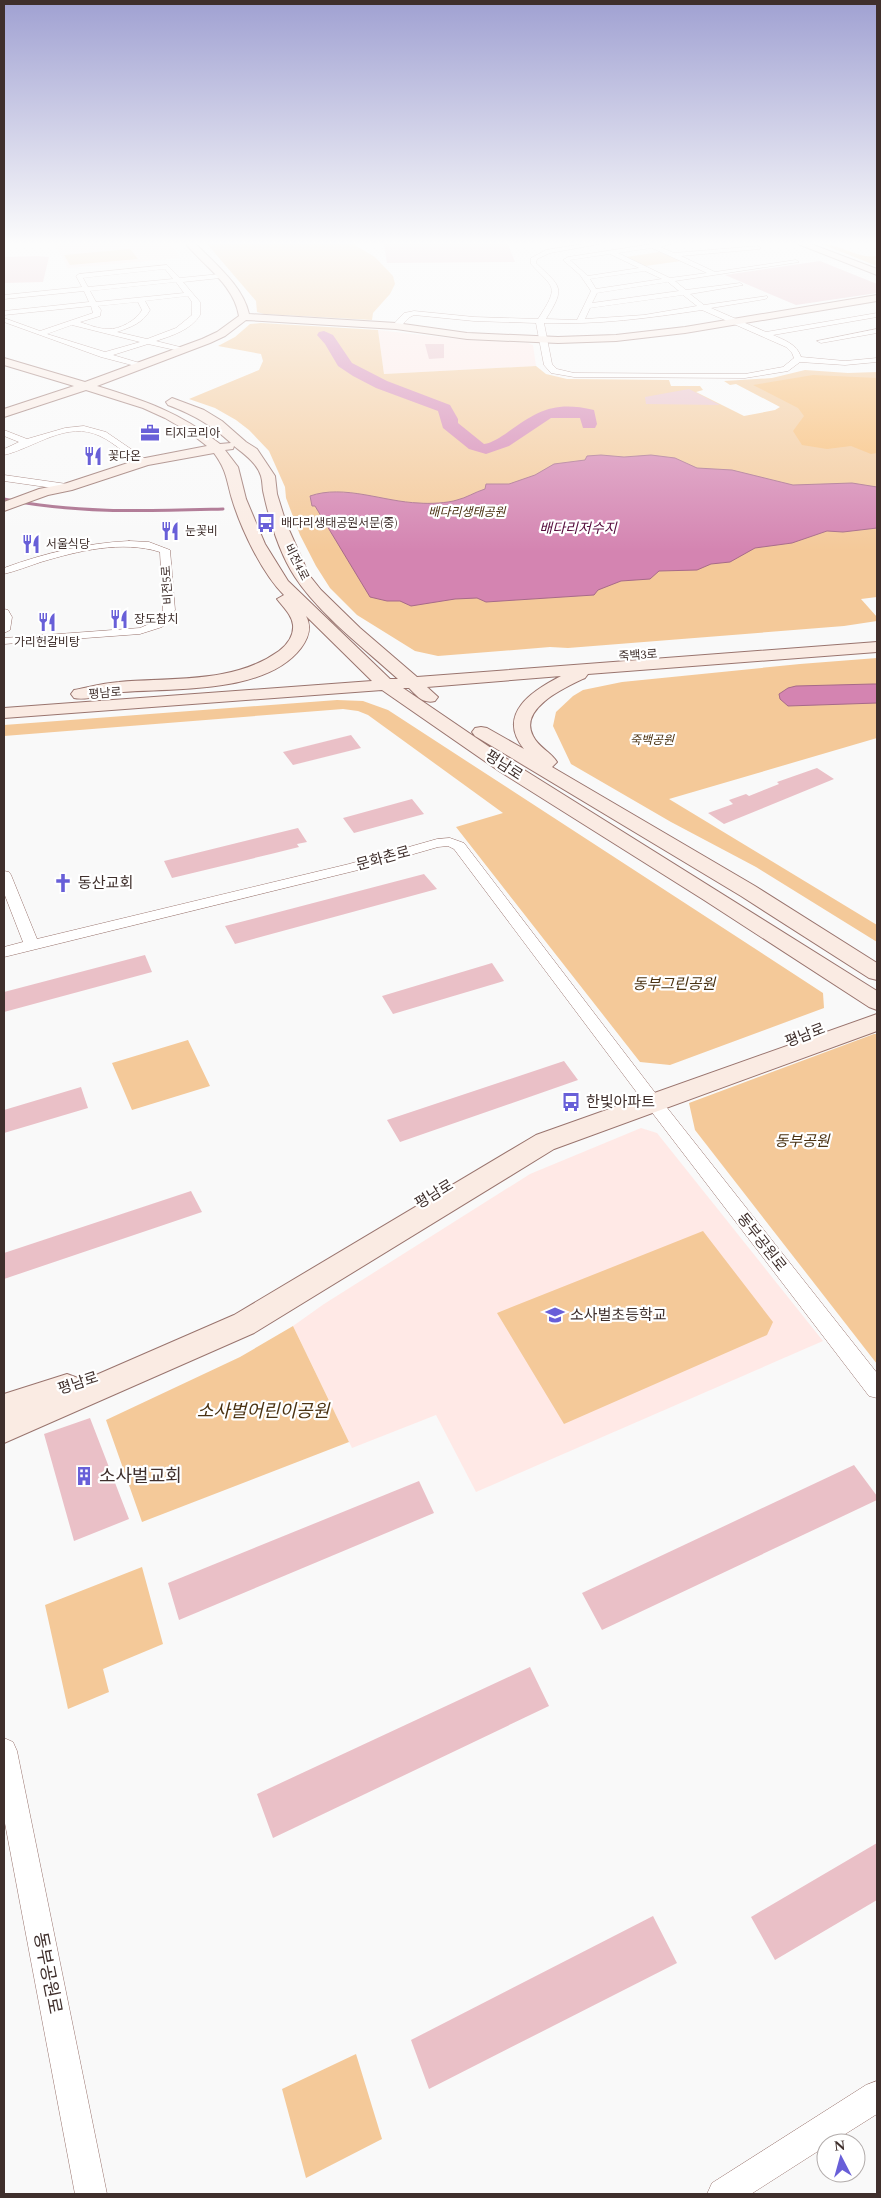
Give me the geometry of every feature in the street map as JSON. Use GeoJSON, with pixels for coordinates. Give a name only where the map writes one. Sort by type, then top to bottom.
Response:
{"type":"FeatureCollection","features":[{"type":"Feature","properties":{"kind":"main road"},"geometry":{"type":"LineString","coordinates":[[4,413],[99,382],[190,347]]}},
{"type":"Feature","properties":{"kind":"main road","name":"비전4로"},"geometry":{"type":"LineString","coordinates":[[4,353],[33,364],[149,394],[200,413],[224,429],[241,445],[252,452],[268,476],[270,494],[279,523],[302,576],[392,678]]}},
{"type":"Feature","properties":{"kind":"main road","name":"비전4로"},"geometry":{"type":"LineString","coordinates":[[4,361],[146,406],[168,415],[208,440],[231,466],[239,499],[250,526],[272,569],[282,584],[307,610],[392,678]]}},
{"type":"Feature","properties":{"kind":"main road"},"geometry":{"type":"LineString","coordinates":[[9,508],[145,462],[241,445]]}},
{"type":"Feature","properties":{"kind":"main road"},"geometry":{"type":"LineString","coordinates":[[74,695],[119,687],[233,678],[269,665],[282,658],[296,645],[300,635],[301,624],[298,617],[271,582],[272,569]]}},
{"type":"Feature","properties":{"kind":"main road","name":"죽백3로"},"geometry":{"type":"LineString","coordinates":[[392,678],[877,639]]}},
{"type":"Feature","properties":{"kind":"main road","name":"죽백3로"},"geometry":{"type":"LineString","coordinates":[[392,678],[592,668],[877,647]]}},
{"type":"Feature","properties":{"kind":"main road"},"geometry":{"type":"LineString","coordinates":[[576,787],[529,745],[522,732],[523,717],[531,705],[545,692],[592,668]]}},
{"type":"Feature","properties":{"kind":"main road","name":"평남로"},"geometry":{"type":"LineString","coordinates":[[4,713],[392,678],[506,767],[712,895],[877,1003]]}},
{"type":"Feature","properties":{"kind":"main road","name":"평남로"},"geometry":{"type":"LineString","coordinates":[[4,700],[392,678],[748,891],[877,973]]}},
{"type":"Feature","properties":{"kind":"main road","name":"평남로"},"geometry":{"type":"LineString","coordinates":[[4,1408],[127,1367],[223,1324],[532,1135],[651,1098],[821,1029],[877,1003]]}},
{"type":"Feature","properties":{"kind":"main road"},"geometry":{"type":"LineString","coordinates":[[4,1429],[244,1324],[545,1142],[651,1098],[877,1022]]}},
{"type":"Feature","properties":{"kind":"street"},"geometry":{"type":"LineString","coordinates":[[77,347],[140,366]]}},
{"type":"Feature","properties":{"kind":"street"},"geometry":{"type":"LineString","coordinates":[[105,356],[131,347]]}},
{"type":"Feature","properties":{"kind":"street"},"geometry":{"type":"LineString","coordinates":[[168,347],[181,350]]}},
{"type":"Feature","properties":{"kind":"street"},"geometry":{"type":"LineString","coordinates":[[544,347],[548,365],[554,371],[574,376],[745,376],[785,369],[791,366],[798,358]]}},
{"type":"Feature","properties":{"kind":"street"},"geometry":{"type":"LineString","coordinates":[[791,347],[796,352],[798,358]]}},
{"type":"Feature","properties":{"kind":"street"},"geometry":{"type":"LineString","coordinates":[[798,358],[835,359],[859,363],[877,360]]}},
{"type":"Feature","properties":{"kind":"street"},"geometry":{"type":"LineString","coordinates":[[4,452],[27,442],[72,428],[88,428],[102,434],[145,462]]}},
{"type":"Feature","properties":{"kind":"street"},"geometry":{"type":"LineString","coordinates":[[4,433],[27,442]]}},
{"type":"Feature","properties":{"kind":"street"},"geometry":{"type":"LineString","coordinates":[[4,478],[55,491]]}},
{"type":"Feature","properties":{"kind":"street","name":"비전5로"},"geometry":{"type":"LineString","coordinates":[[4,571],[56,554],[101,547],[153,544],[165,550],[169,610],[166,619],[159,626],[140,631],[4,641]]}},
{"type":"Feature","properties":{"kind":"street"},"geometry":{"type":"LineString","coordinates":[[4,612],[6,617],[4,630]]}},
{"type":"Feature","properties":{"kind":"street","name":"문화촌로"},"geometry":{"type":"LineString","coordinates":[[4,952],[353,867],[438,843],[450,842],[459,846],[651,1098]]}},
{"type":"Feature","properties":{"kind":"street"},"geometry":{"type":"LineString","coordinates":[[5,884],[32,946]]}},
{"type":"Feature","properties":{"kind":"street","name":"동부공원로"},"geometry":{"type":"LineString","coordinates":[[651,1098],[877,1389]]}},
{"type":"Feature","properties":{"kind":"street","name":"동부공원로"},"geometry":{"type":"LineString","coordinates":[[4,1751],[91,2194]]}},
{"type":"Feature","properties":{"kind":"street"},"geometry":{"type":"LineString","coordinates":[[723,2194],[877,2096]]}},
{"type":"Feature","properties":{"kind":"shaded area"},"geometry":{"type":"Polygon","coordinates":[[[380,347],[533,347],[536,366],[384,374],[380,347]]]}},
{"type":"Feature","properties":{"kind":"shaded area"},"geometry":{"type":"Polygon","coordinates":[[[813,375],[877,378],[877,453],[871,454],[851,446],[827,449],[802,445],[793,431],[804,416],[798,408],[753,385],[813,375]]]}},
{"type":"Feature","properties":{"kind":"shaded area","name":"소사벌초등학교"},"geometry":{"type":"Polygon","coordinates":[[[641,1128],[657,1133],[823,1341],[476,1492],[436,1415],[352,1448],[293,1326],[324,1304],[530,1174],[641,1128]]]}},
{"type":"Feature","properties":{"kind":"green space","name":"배다리생태공원"},"geometry":{"type":"Polygon","coordinates":[[[221,347],[380,347],[384,374],[536,366],[546,374],[567,379],[669,380],[671,386],[700,386],[703,390],[696,392],[744,416],[775,410],[780,407],[736,384],[730,385],[724,381],[772,378],[805,370],[848,373],[877,372],[877,597],[861,599],[877,617],[877,621],[844,626],[568,648],[550,647],[438,656],[415,651],[357,615],[330,588],[300,535],[286,498],[285,487],[269,451],[249,430],[236,420],[215,408],[189,399],[259,370],[263,361],[261,354],[221,347]]]}},
{"type":"Feature","properties":{"kind":"green space","name":"죽백공원"},"geometry":{"type":"Polygon","coordinates":[[[877,658],[877,738],[669,799],[877,925],[877,942],[756,867],[671,822],[571,764],[553,726],[556,712],[573,696],[583,690],[622,682],[877,658]]]}},
{"type":"Feature","properties":{"kind":"green space","name":"동부그린공원"},"geometry":{"type":"Polygon","coordinates":[[[337,700],[363,701],[388,710],[823,993],[824,1008],[670,1065],[640,1062],[456,827],[503,813],[368,715],[358,711],[343,709],[4,736],[4,725],[337,700]]]}},
{"type":"Feature","properties":{"kind":"green space","name":"동부공원"},"geometry":{"type":"Polygon","coordinates":[[[877,1034],[877,1364],[695,1130],[689,1103],[877,1034]]]}},
{"type":"Feature","properties":{"kind":"green space"},"geometry":{"type":"Polygon","coordinates":[[[188,1040],[210,1086],[132,1110],[112,1063],[188,1040]]]}},
{"type":"Feature","properties":{"kind":"green space"},"geometry":{"type":"Polygon","coordinates":[[[703,1231],[773,1322],[767,1335],[564,1424],[497,1313],[703,1231]]]}},
{"type":"Feature","properties":{"kind":"green space","name":"소사벌어린이공원"},"geometry":{"type":"Polygon","coordinates":[[[293,1326],[349,1442],[142,1522],[106,1420],[240,1357],[293,1326]]]}},
{"type":"Feature","properties":{"kind":"green space"},"geometry":{"type":"Polygon","coordinates":[[[142,1567],[163,1644],[103,1669],[109,1692],[68,1709],[45,1605],[142,1567]]]}},
{"type":"Feature","properties":{"kind":"green space"},"geometry":{"type":"Polygon","coordinates":[[[356,2054],[382,2139],[306,2178],[282,2089],[356,2054]]]}},
{"type":"Feature","properties":{"kind":"water","name":"배다리저수지"},"geometry":{"type":"Polygon","coordinates":[[[651,455],[675,458],[697,468],[732,470],[793,485],[852,483],[877,487],[877,528],[843,532],[827,531],[792,543],[755,548],[730,562],[711,564],[697,570],[659,571],[650,579],[621,581],[598,590],[594,595],[486,602],[477,598],[455,599],[411,606],[400,601],[387,601],[370,597],[315,506],[312,506],[310,496],[336,492],[406,502],[449,502],[485,489],[486,484],[509,484],[535,475],[554,464],[585,460],[587,456],[624,457],[651,455]]]}},
{"type":"Feature","properties":{"kind":"water"},"geometry":{"type":"Polygon","coordinates":[[[877,684],[877,703],[788,706],[780,699],[779,694],[788,688],[796,686],[877,684]]]}},
{"type":"Feature","properties":{"kind":"building"},"geometry":{"type":"Polygon","coordinates":[[[426,347],[444,347],[444,358],[429,359],[426,347]]]}},
{"type":"Feature","properties":{"kind":"building"},"geometry":{"type":"Polygon","coordinates":[[[689,389],[720,405],[646,404],[645,397],[689,389]]]}},
{"type":"Feature","properties":{"kind":"building"},"geometry":{"type":"Polygon","coordinates":[[[351,735],[361,748],[293,765],[283,752],[351,735]]]}},
{"type":"Feature","properties":{"kind":"building"},"geometry":{"type":"Polygon","coordinates":[[[817,768],[834,779],[724,824],[708,813],[733,804],[729,800],[746,794],[749,796],[779,784],[777,782],[817,768]]]}},
{"type":"Feature","properties":{"kind":"building"},"geometry":{"type":"Polygon","coordinates":[[[412,799],[424,814],[354,833],[343,818],[412,799]]]}},
{"type":"Feature","properties":{"kind":"building"},"geometry":{"type":"Polygon","coordinates":[[[298,828],[307,842],[297,844],[299,847],[271,854],[172,878],[164,861],[298,828]]]}},
{"type":"Feature","properties":{"kind":"building"},"geometry":{"type":"Polygon","coordinates":[[[424,874],[437,889],[235,944],[225,926],[424,874]]]}},
{"type":"Feature","properties":{"kind":"building"},"geometry":{"type":"Polygon","coordinates":[[[145,955],[152,972],[4,1012],[4,992],[145,955]]]}},
{"type":"Feature","properties":{"kind":"building"},"geometry":{"type":"Polygon","coordinates":[[[492,963],[504,981],[393,1014],[382,996],[492,963]]]}},
{"type":"Feature","properties":{"kind":"building"},"geometry":{"type":"Polygon","coordinates":[[[564,1061],[578,1080],[400,1142],[387,1120],[564,1061]]]}},
{"type":"Feature","properties":{"kind":"building"},"geometry":{"type":"Polygon","coordinates":[[[81,1087],[88,1108],[4,1133],[4,1110],[81,1087]]]}},
{"type":"Feature","properties":{"kind":"building"},"geometry":{"type":"Polygon","coordinates":[[[191,1191],[202,1212],[4,1279],[4,1253],[191,1191]]]}},
{"type":"Feature","properties":{"kind":"building","name":"소사벌교회"},"geometry":{"type":"Polygon","coordinates":[[[90,1418],[129,1519],[74,1541],[44,1434],[90,1418]]]}},
{"type":"Feature","properties":{"kind":"building"},"geometry":{"type":"Polygon","coordinates":[[[854,1465],[877,1496],[877,1500],[602,1630],[582,1593],[854,1465]]]}},
{"type":"Feature","properties":{"kind":"building"},"geometry":{"type":"Polygon","coordinates":[[[419,1481],[434,1513],[179,1620],[168,1583],[419,1481]]]}},
{"type":"Feature","properties":{"kind":"building"},"geometry":{"type":"Polygon","coordinates":[[[530,1667],[549,1706],[273,1838],[257,1794],[530,1667]]]}},
{"type":"Feature","properties":{"kind":"building"},"geometry":{"type":"Polygon","coordinates":[[[877,1843],[877,1900],[775,1960],[751,1917],[877,1843]]]}},
{"type":"Feature","properties":{"kind":"building"},"geometry":{"type":"Polygon","coordinates":[[[653,1916],[677,1963],[429,2089],[411,2040],[653,1916]]]}},
{"type":"Feature","properties":{"kind":"waterway"},"geometry":{"type":"LineString","coordinates":[[334,347],[343,362],[358,373],[382,385],[444,408],[450,419],[449,424],[479,448],[494,447],[546,414],[556,412],[588,414],[589,424]]}},
{"type":"Feature","properties":{"kind":"waterway"},"geometry":{"type":"LineString","coordinates":[[4,499],[31,504],[85,509],[140,511],[223,509]]}},
{"type":"Feature","properties":{"kind":"place","name":"티지코리아"},"geometry":{"type":"Point","coordinates":[150,433]}},
{"type":"Feature","properties":{"kind":"place","name":"꽃다온"},"geometry":{"type":"Point","coordinates":[93,456]}},
{"type":"Feature","properties":{"kind":"place","name":"배다리생태공원서문(중)"},"geometry":{"type":"Point","coordinates":[266,523]}},
{"type":"Feature","properties":{"kind":"place","name":"눈꽃비"},"geometry":{"type":"Point","coordinates":[170,531]}},
{"type":"Feature","properties":{"kind":"place","name":"서울식당"},"geometry":{"type":"Point","coordinates":[31,544]}},
{"type":"Feature","properties":{"kind":"place","name":"장도참치"},"geometry":{"type":"Point","coordinates":[119,619]}},
{"type":"Feature","properties":{"kind":"place","name":"가리헌갈비탕"},"geometry":{"type":"Point","coordinates":[47,622]}},
{"type":"Feature","properties":{"kind":"place","name":"동산교회"},"geometry":{"type":"Point","coordinates":[63,883]}},
{"type":"Feature","properties":{"kind":"place","name":"한빛아파트"},"geometry":{"type":"Point","coordinates":[571,1102]}},
{"type":"Feature","properties":{"kind":"place","name":"소사벌초등학교"},"geometry":{"type":"Point","coordinates":[555,1315]}},
{"type":"Feature","properties":{"kind":"place","name":"소사벌교회"},"geometry":{"type":"Point","coordinates":[84,1476]}}]}
